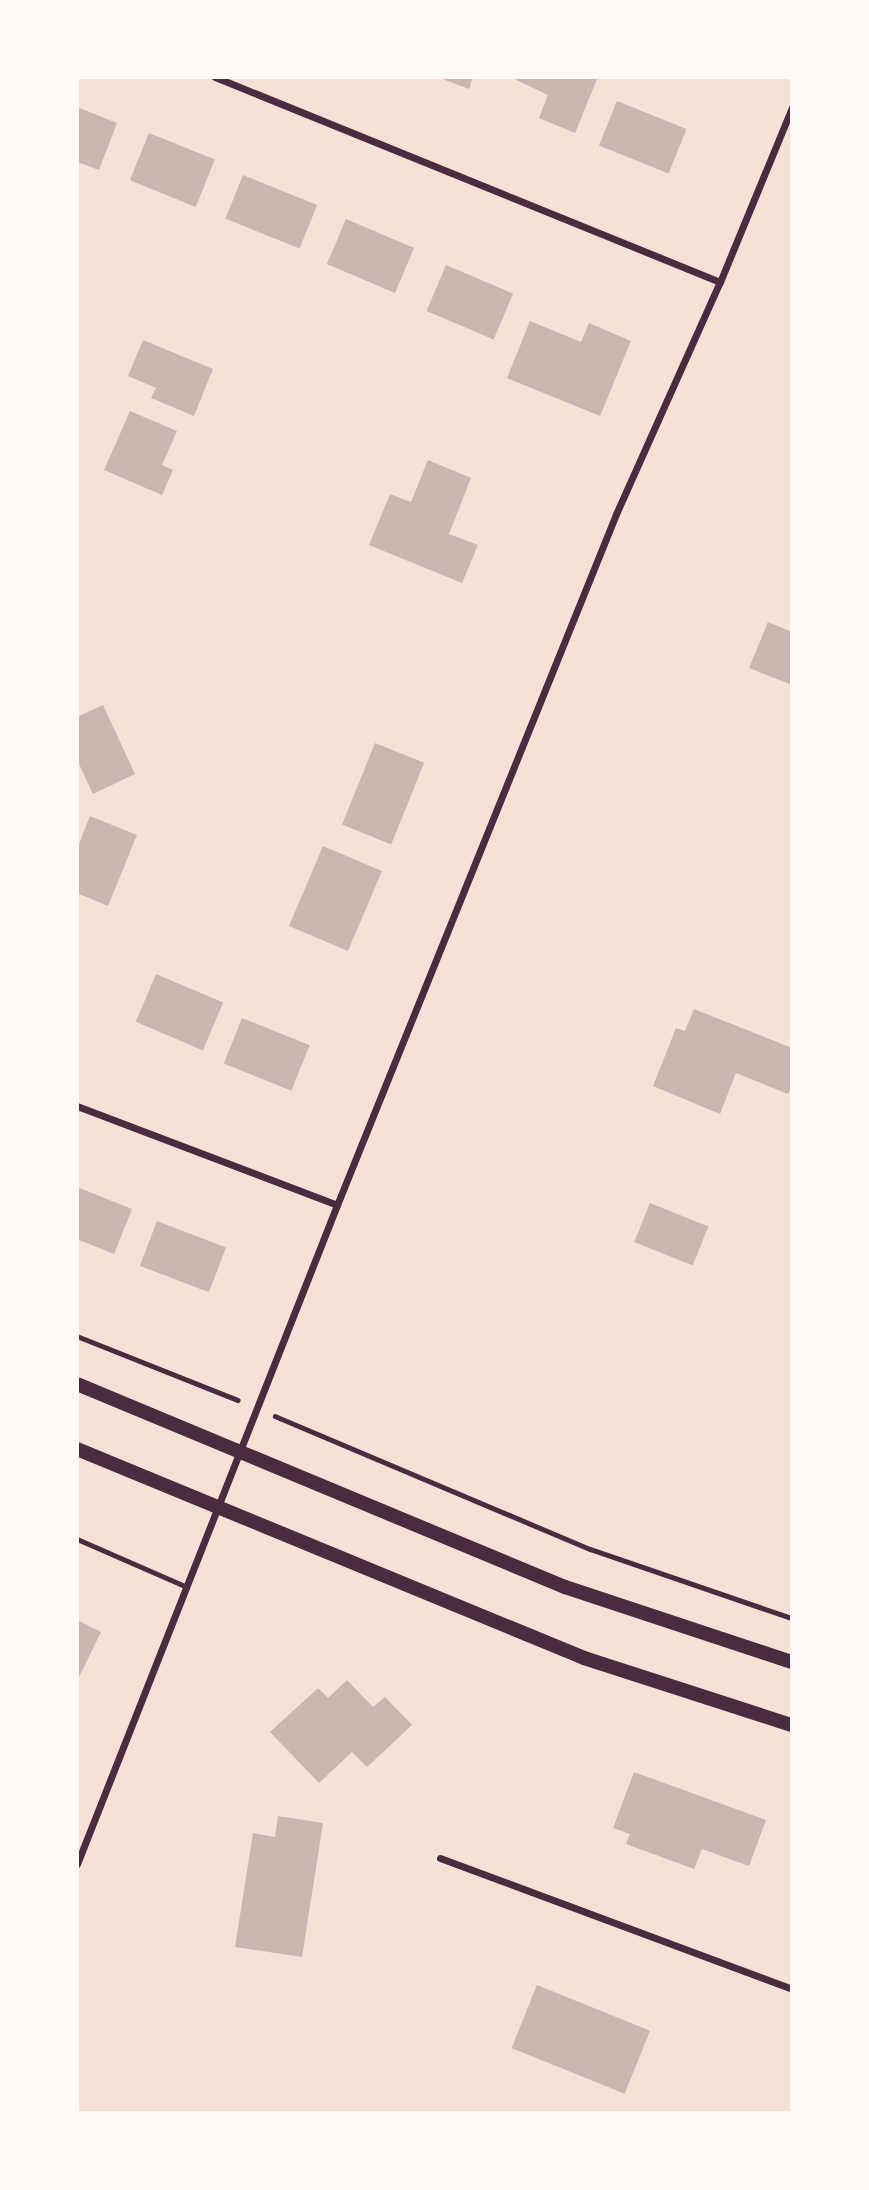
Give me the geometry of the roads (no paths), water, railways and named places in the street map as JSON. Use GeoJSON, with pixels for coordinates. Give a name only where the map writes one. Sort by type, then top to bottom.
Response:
{"type":"FeatureCollection","features":[{"type":"Feature","properties":{"kind":"main road"},"geometry":{"type":"LineString","coordinates":[[77,1384],[565,1587],[792,1662]]}},
{"type":"Feature","properties":{"kind":"main road"},"geometry":{"type":"LineString","coordinates":[[77,1449],[584,1658],[792,1725]]}},
{"type":"Feature","properties":{"kind":"street"},"geometry":{"type":"LineString","coordinates":[[215,77],[720,282]]}},
{"type":"Feature","properties":{"kind":"street"},"geometry":{"type":"LineString","coordinates":[[77,1864],[337,1206],[616,514],[720,282],[792,107]]}},
{"type":"Feature","properties":{"kind":"street"},"geometry":{"type":"LineString","coordinates":[[77,1106],[337,1206]]}},
{"type":"Feature","properties":{"kind":"street"},"geometry":{"type":"LineString","coordinates":[[440,1858],[792,1989]]}},
{"type":"Feature","properties":{"kind":"lane"},"geometry":{"type":"LineString","coordinates":[[77,1539],[187,1587]]}}]}
